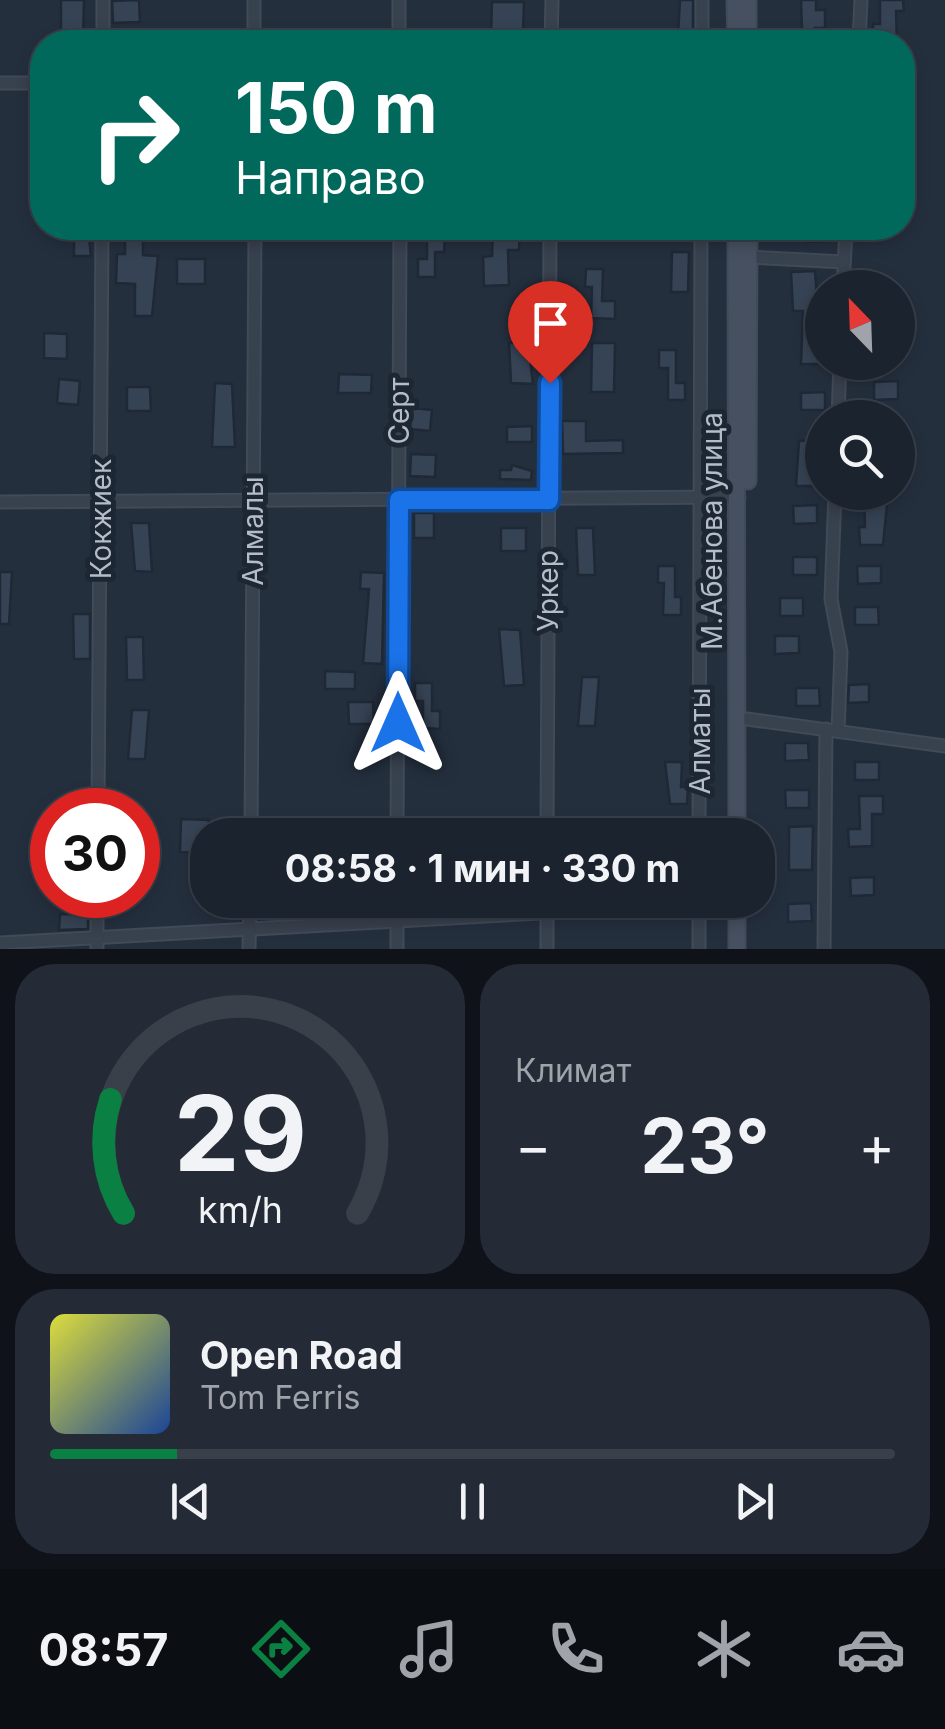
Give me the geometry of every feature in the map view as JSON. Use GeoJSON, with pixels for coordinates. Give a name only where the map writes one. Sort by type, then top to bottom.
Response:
{"type":"FeatureCollection","features":[{"type":"Feature","properties":{"kind":"main road"},"geometry":{"type":"LineString","coordinates":[[735,0],[736,30]]}},
{"type":"Feature","properties":{"kind":"main road"},"geometry":{"type":"LineString","coordinates":[[748,0],[748,30]]}},
{"type":"Feature","properties":{"kind":"main road","name":"М.Абенова улица"},"geometry":{"type":"LineString","coordinates":[[736,240],[737,818]]}},
{"type":"Feature","properties":{"kind":"main road","name":"М.Абенова улица"},"geometry":{"type":"LineString","coordinates":[[747,818],[748,240]]}},
{"type":"Feature","properties":{"kind":"main road"},"geometry":{"type":"LineString","coordinates":[[737,949],[739,918]]}},
{"type":"Feature","properties":{"kind":"main road"},"geometry":{"type":"LineString","coordinates":[[742,918],[747,949]]}},
{"type":"Feature","properties":{"kind":"street"},"geometry":{"type":"LineString","coordinates":[[103,0],[103,30]]}},
{"type":"Feature","properties":{"kind":"street"},"geometry":{"type":"LineString","coordinates":[[254,0],[254,30]]}},
{"type":"Feature","properties":{"kind":"street"},"geometry":{"type":"LineString","coordinates":[[399,0],[399,30]]}},
{"type":"Feature","properties":{"kind":"street"},"geometry":{"type":"LineString","coordinates":[[552,0],[552,30]]}},
{"type":"Feature","properties":{"kind":"street"},"geometry":{"type":"LineString","coordinates":[[702,0],[702,30]]}},
{"type":"Feature","properties":{"kind":"street"},"geometry":{"type":"LineString","coordinates":[[859,30],[860,0]]}},
{"type":"Feature","properties":{"kind":"street"},"geometry":{"type":"LineString","coordinates":[[0,83],[30,83]]}},
{"type":"Feature","properties":{"kind":"street","name":"Кокжиек"},"geometry":{"type":"LineString","coordinates":[[98,788],[102,240]]}},
{"type":"Feature","properties":{"kind":"street","name":"Алмалы"},"geometry":{"type":"LineString","coordinates":[[251,818],[254,240]]}},
{"type":"Feature","properties":{"kind":"street","name":"Серт"},"geometry":{"type":"LineString","coordinates":[[397,818],[400,240]]}},
{"type":"Feature","properties":{"kind":"street","name":"Уркер"},"geometry":{"type":"LineString","coordinates":[[547,818],[550,240]]}},
{"type":"Feature","properties":{"kind":"street","name":"Алматы"},"geometry":{"type":"LineString","coordinates":[[699,818],[701,240]]}},
{"type":"Feature","properties":{"kind":"street"},"geometry":{"type":"LineString","coordinates":[[844,270],[845,240]]}},
{"type":"Feature","properties":{"kind":"street"},"geometry":{"type":"LineString","coordinates":[[748,257],[844,262]]}},
{"type":"Feature","properties":{"kind":"street"},"geometry":{"type":"LineString","coordinates":[[0,502],[739,497]]}},
{"type":"Feature","properties":{"kind":"street"},"geometry":{"type":"LineString","coordinates":[[824,949],[832,730],[841,652],[832,599],[834,510]]}},
{"type":"Feature","properties":{"kind":"street"},"geometry":{"type":"LineString","coordinates":[[747,720],[945,746]]}},
{"type":"Feature","properties":{"kind":"street"},"geometry":{"type":"LineString","coordinates":[[248,949],[249,918]]}},
{"type":"Feature","properties":{"kind":"street"},"geometry":{"type":"LineString","coordinates":[[397,918],[397,949]]}},
{"type":"Feature","properties":{"kind":"street"},"geometry":{"type":"LineString","coordinates":[[0,943],[97,943],[249,929],[472,918]]}},
{"type":"Feature","properties":{"kind":"street"},"geometry":{"type":"LineString","coordinates":[[547,918],[548,949]]}},
{"type":"Feature","properties":{"kind":"street"},"geometry":{"type":"LineString","coordinates":[[699,918],[699,949]]}},
{"type":"Feature","properties":{"kind":"building"},"geometry":{"type":"Polygon","coordinates":[[[61,0],[84,0],[83,30],[61,30],[61,0]]]}},
{"type":"Feature","properties":{"kind":"building"},"geometry":{"type":"Polygon","coordinates":[[[139,0],[140,22],[113,23],[112,1],[139,0]]]}},
{"type":"Feature","properties":{"kind":"building"},"geometry":{"type":"Polygon","coordinates":[[[680,0],[693,0],[693,30],[678,30],[680,0]]]}},
{"type":"Feature","properties":{"kind":"building"},"geometry":{"type":"Polygon","coordinates":[[[801,0],[816,0],[816,10],[825,10],[825,28],[802,30],[801,0]]]}},
{"type":"Feature","properties":{"kind":"building"},"geometry":{"type":"Polygon","coordinates":[[[880,0],[903,0],[904,11],[896,11],[897,30],[873,30],[873,24],[880,24],[880,0]]]}},
{"type":"Feature","properties":{"kind":"building"},"geometry":{"type":"Polygon","coordinates":[[[492,2],[524,2],[523,30],[491,30],[492,2]]]}},
{"type":"Feature","properties":{"kind":"building"},"geometry":{"type":"Polygon","coordinates":[[[74,240],[89,240],[91,256],[74,256],[74,240]]]}},
{"type":"Feature","properties":{"kind":"building"},"geometry":{"type":"Polygon","coordinates":[[[125,240],[143,240],[143,255],[158,256],[152,316],[135,316],[135,284],[116,283],[117,254],[125,254],[125,240]]]}},
{"type":"Feature","properties":{"kind":"building"},"geometry":{"type":"Polygon","coordinates":[[[427,240],[445,240],[444,252],[435,252],[435,277],[418,277],[418,259],[427,259],[427,240]]]}},
{"type":"Feature","properties":{"kind":"building"},"geometry":{"type":"Polygon","coordinates":[[[493,240],[519,240],[519,250],[508,250],[509,285],[484,286],[483,257],[492,256],[493,240]]]}},
{"type":"Feature","properties":{"kind":"building"},"geometry":{"type":"Polygon","coordinates":[[[672,252],[689,252],[688,292],[671,292],[672,252]]]}},
{"type":"Feature","properties":{"kind":"building"},"geometry":{"type":"Polygon","coordinates":[[[177,259],[205,259],[205,284],[177,284],[177,259]]]}},
{"type":"Feature","properties":{"kind":"building"},"geometry":{"type":"Polygon","coordinates":[[[586,269],[603,269],[602,301],[615,301],[615,319],[591,318],[592,287],[585,287],[586,269]]]}},
{"type":"Feature","properties":{"kind":"building"},"geometry":{"type":"Polygon","coordinates":[[[805,271],[805,364],[801,364],[803,311],[793,311],[791,272],[805,271]]]}},
{"type":"Feature","properties":{"kind":"building"},"geometry":{"type":"Polygon","coordinates":[[[515,328],[535,328],[535,341],[528,341],[533,384],[511,383],[509,343],[515,343],[515,328]]]}},
{"type":"Feature","properties":{"kind":"building"},"geometry":{"type":"Polygon","coordinates":[[[44,333],[67,334],[67,359],[44,358],[44,333]]]}},
{"type":"Feature","properties":{"kind":"building"},"geometry":{"type":"Polygon","coordinates":[[[592,343],[615,343],[614,392],[591,392],[592,343]]]}},
{"type":"Feature","properties":{"kind":"building"},"geometry":{"type":"Polygon","coordinates":[[[659,350],[676,350],[676,383],[685,383],[685,400],[668,400],[668,368],[659,368],[659,350]]]}},
{"type":"Feature","properties":{"kind":"building"},"geometry":{"type":"Polygon","coordinates":[[[339,374],[372,375],[371,393],[338,393],[339,374]]]}},
{"type":"Feature","properties":{"kind":"building"},"geometry":{"type":"Polygon","coordinates":[[[59,379],[80,381],[78,405],[57,403],[59,379]]]}},
{"type":"Feature","properties":{"kind":"building"},"geometry":{"type":"Polygon","coordinates":[[[898,381],[898,399],[874,400],[874,382],[898,381]]]}},
{"type":"Feature","properties":{"kind":"building"},"geometry":{"type":"Polygon","coordinates":[[[215,383],[232,384],[235,447],[212,447],[215,383]]]}},
{"type":"Feature","properties":{"kind":"building"},"geometry":{"type":"Polygon","coordinates":[[[127,387],[150,387],[151,411],[127,411],[127,387]]]}},
{"type":"Feature","properties":{"kind":"building"},"geometry":{"type":"Polygon","coordinates":[[[825,392],[825,400],[805,400],[805,410],[801,410],[801,393],[825,392]]]}},
{"type":"Feature","properties":{"kind":"building"},"geometry":{"type":"Polygon","coordinates":[[[412,408],[432,410],[430,431],[410,429],[412,408]]]}},
{"type":"Feature","properties":{"kind":"building"},"geometry":{"type":"Polygon","coordinates":[[[562,421],[586,421],[586,441],[623,440],[623,453],[563,454],[562,421]]]}},
{"type":"Feature","properties":{"kind":"building"},"geometry":{"type":"Polygon","coordinates":[[[532,426],[532,442],[507,442],[507,427],[532,426]]]}},
{"type":"Feature","properties":{"kind":"building"},"geometry":{"type":"Polygon","coordinates":[[[799,441],[805,441],[805,486],[796,486],[799,441]]]}},
{"type":"Feature","properties":{"kind":"building"},"geometry":{"type":"Polygon","coordinates":[[[411,454],[436,455],[435,477],[410,476],[411,454]]]}},
{"type":"Feature","properties":{"kind":"building"},"geometry":{"type":"Polygon","coordinates":[[[512,465],[532,471],[531,480],[500,479],[500,470],[511,470],[512,465]]]}},
{"type":"Feature","properties":{"kind":"building"},"geometry":{"type":"Polygon","coordinates":[[[793,506],[817,510],[817,523],[794,524],[793,506]]]}},
{"type":"Feature","properties":{"kind":"building"},"geometry":{"type":"Polygon","coordinates":[[[864,510],[886,510],[883,545],[860,545],[859,527],[865,527],[864,510]]]}},
{"type":"Feature","properties":{"kind":"building"},"geometry":{"type":"Polygon","coordinates":[[[414,513],[434,513],[434,538],[414,538],[414,513]]]}},
{"type":"Feature","properties":{"kind":"building"},"geometry":{"type":"Polygon","coordinates":[[[131,523],[149,523],[152,572],[135,571],[131,523]]]}},
{"type":"Feature","properties":{"kind":"building"},"geometry":{"type":"Polygon","coordinates":[[[501,528],[526,528],[526,551],[501,551],[501,528]]]}},
{"type":"Feature","properties":{"kind":"building"},"geometry":{"type":"Polygon","coordinates":[[[576,528],[593,528],[595,575],[578,575],[576,528]]]}},
{"type":"Feature","properties":{"kind":"building"},"geometry":{"type":"Polygon","coordinates":[[[793,557],[817,557],[817,575],[793,575],[793,557]]]}},
{"type":"Feature","properties":{"kind":"building"},"geometry":{"type":"Polygon","coordinates":[[[658,566],[675,566],[675,597],[681,597],[681,615],[663,615],[664,583],[658,583],[658,566]]]}},
{"type":"Feature","properties":{"kind":"building"},"geometry":{"type":"Polygon","coordinates":[[[857,566],[881,566],[881,583],[858,584],[857,566]]]}},
{"type":"Feature","properties":{"kind":"building"},"geometry":{"type":"Polygon","coordinates":[[[0,572],[12,572],[9,624],[0,624],[0,572]]]}},
{"type":"Feature","properties":{"kind":"building"},"geometry":{"type":"Polygon","coordinates":[[[361,572],[384,573],[382,664],[363,663],[369,589],[360,589],[361,572]]]}},
{"type":"Feature","properties":{"kind":"building"},"geometry":{"type":"Polygon","coordinates":[[[780,598],[803,598],[803,616],[780,616],[780,598]]]}},
{"type":"Feature","properties":{"kind":"building"},"geometry":{"type":"Polygon","coordinates":[[[855,607],[878,607],[879,625],[855,625],[855,607]]]}},
{"type":"Feature","properties":{"kind":"building"},"geometry":{"type":"Polygon","coordinates":[[[73,614],[90,614],[90,659],[74,659],[73,614]]]}},
{"type":"Feature","properties":{"kind":"building"},"geometry":{"type":"Polygon","coordinates":[[[499,629],[520,630],[524,685],[504,686],[499,629]]]}},
{"type":"Feature","properties":{"kind":"building"},"geometry":{"type":"Polygon","coordinates":[[[775,636],[799,636],[799,653],[775,654],[775,636]]]}},
{"type":"Feature","properties":{"kind":"building"},"geometry":{"type":"Polygon","coordinates":[[[126,637],[143,637],[144,680],[127,680],[126,637]]]}},
{"type":"Feature","properties":{"kind":"building"},"geometry":{"type":"Polygon","coordinates":[[[325,671],[355,672],[355,689],[325,689],[325,671]]]}},
{"type":"Feature","properties":{"kind":"building"},"geometry":{"type":"Polygon","coordinates":[[[582,677],[599,677],[595,726],[578,726],[582,677]]]}},
{"type":"Feature","properties":{"kind":"building"},"geometry":{"type":"Polygon","coordinates":[[[415,683],[432,683],[432,711],[440,711],[440,729],[423,728],[423,701],[415,701],[415,683]]]}},
{"type":"Feature","properties":{"kind":"building"},"geometry":{"type":"Polygon","coordinates":[[[869,684],[869,702],[848,703],[849,685],[869,684]]]}},
{"type":"Feature","properties":{"kind":"building"},"geometry":{"type":"Polygon","coordinates":[[[796,688],[819,688],[820,706],[796,706],[796,688]]]}},
{"type":"Feature","properties":{"kind":"building"},"geometry":{"type":"Polygon","coordinates":[[[348,702],[373,702],[374,724],[349,724],[348,702]]]}},
{"type":"Feature","properties":{"kind":"building"},"geometry":{"type":"Polygon","coordinates":[[[132,710],[149,710],[145,759],[128,759],[132,710]]]}},
{"type":"Feature","properties":{"kind":"building"},"geometry":{"type":"Polygon","coordinates":[[[785,743],[808,743],[809,760],[785,761],[785,743]]]}},
{"type":"Feature","properties":{"kind":"building"},"geometry":{"type":"Polygon","coordinates":[[[665,762],[682,762],[681,787],[688,787],[687,804],[670,804],[665,762]]]}},
{"type":"Feature","properties":{"kind":"building"},"geometry":{"type":"Polygon","coordinates":[[[855,762],[879,762],[879,780],[855,780],[855,762]]]}},
{"type":"Feature","properties":{"kind":"building"},"geometry":{"type":"Polygon","coordinates":[[[785,790],[809,790],[809,808],[786,808],[785,790]]]}},
{"type":"Feature","properties":{"kind":"building"},"geometry":{"type":"Polygon","coordinates":[[[859,796],[883,796],[883,814],[872,814],[872,846],[849,847],[848,829],[860,829],[859,796]]]}},
{"type":"Feature","properties":{"kind":"building"},"geometry":{"type":"Polygon","coordinates":[[[181,819],[190,819],[190,852],[180,852],[181,819]]]}},
{"type":"Feature","properties":{"kind":"building"},"geometry":{"type":"Polygon","coordinates":[[[813,826],[812,870],[789,870],[789,827],[813,826]]]}},
{"type":"Feature","properties":{"kind":"building"},"geometry":{"type":"Polygon","coordinates":[[[874,877],[874,895],[851,896],[850,878],[874,877]]]}},
{"type":"Feature","properties":{"kind":"building"},"geometry":{"type":"Polygon","coordinates":[[[811,903],[812,921],[788,922],[788,904],[811,903]]]}},
{"type":"Feature","properties":{"kind":"building"},"geometry":{"type":"Polygon","coordinates":[[[60,918],[88,918],[88,929],[59,930],[60,918]]]}},
{"type":"Feature","properties":{"kind":"route"},"geometry":{"type":"LineString","coordinates":[[398,723],[399,500],[549,500],[550,383]]}}]}
